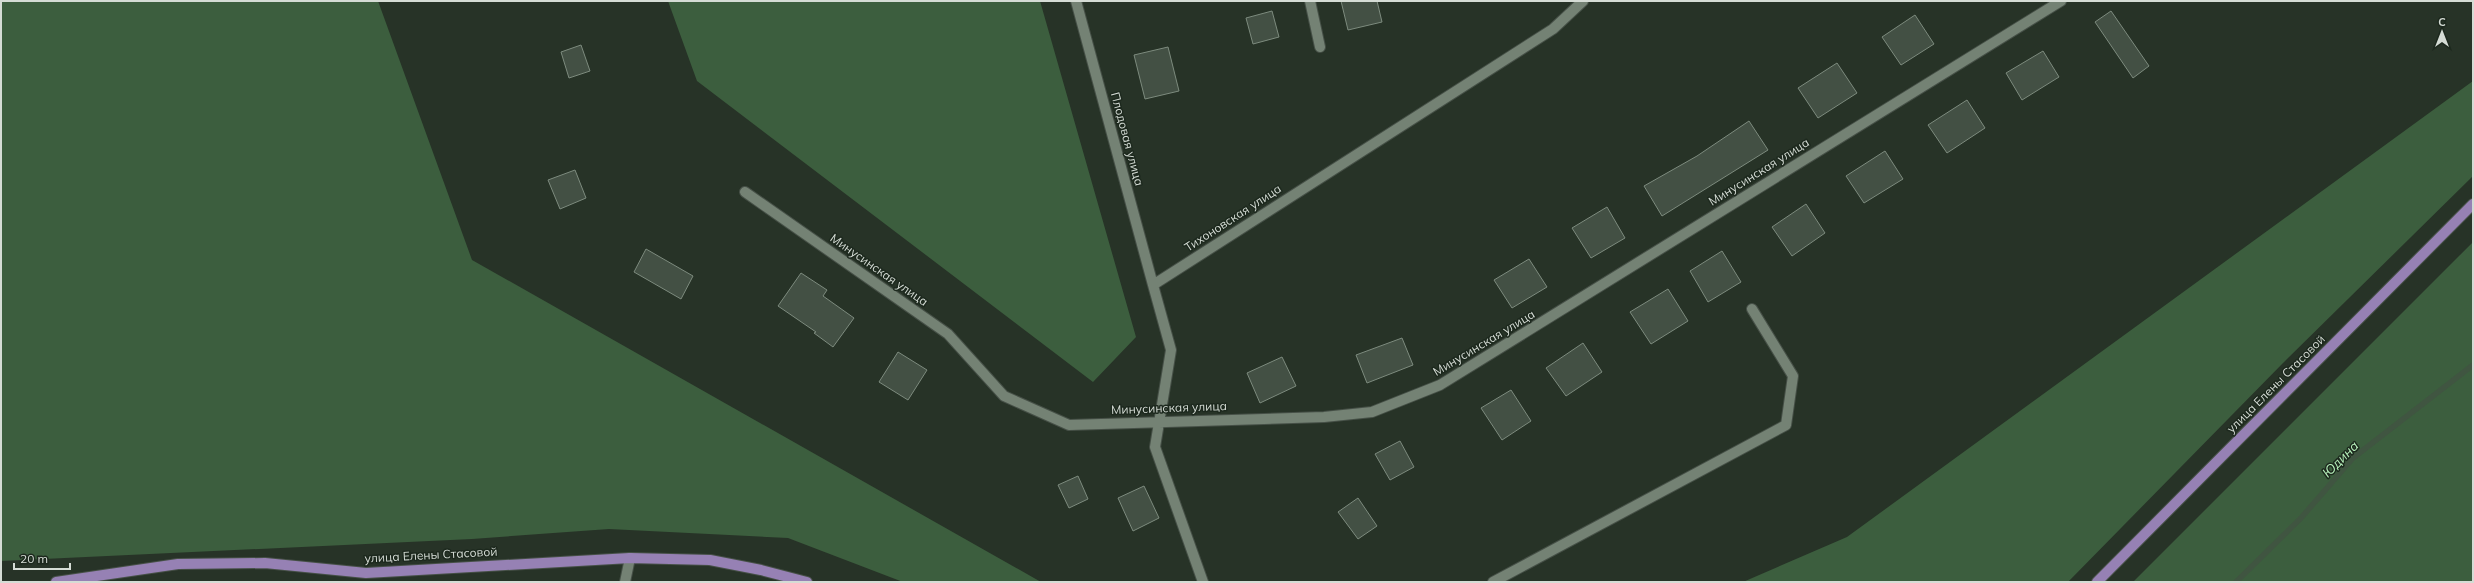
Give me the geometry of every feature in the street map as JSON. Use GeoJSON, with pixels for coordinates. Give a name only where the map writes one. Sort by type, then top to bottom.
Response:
{"type":"FeatureCollection","features":[{"type":"Feature","properties":{"kind":"main road","name":"улица Елены Стасовой"},"geometry":{"type":"LineString","coordinates":[[2097,582],[2473,204]]}},
{"type":"Feature","properties":{"kind":"main road","name":"улица Елены Стасовой"},"geometry":{"type":"LineString","coordinates":[[56,582],[178,564],[265,563],[366,573],[630,558],[710,560],[761,570],[807,582]]}},
{"type":"Feature","properties":{"kind":"street","name":"Плодовая улица"},"geometry":{"type":"LineString","coordinates":[[1076,1],[1153,285]]}},
{"type":"Feature","properties":{"kind":"street"},"geometry":{"type":"LineString","coordinates":[[1310,1],[1320,47]]}},
{"type":"Feature","properties":{"kind":"street","name":"Тихоновская улица"},"geometry":{"type":"LineString","coordinates":[[1153,285],[1553,29],[1583,1]]}},
{"type":"Feature","properties":{"kind":"street","name":"Минусинская улица"},"geometry":{"type":"LineString","coordinates":[[745,192],[948,334],[1004,396],[1069,425],[1324,417],[1372,412],[1440,385],[2061,1]]}},
{"type":"Feature","properties":{"kind":"street"},"geometry":{"type":"LineString","coordinates":[[1153,285],[1171,350],[1155,447],[1203,582]]}},
{"type":"Feature","properties":{"kind":"street"},"geometry":{"type":"LineString","coordinates":[[1493,582],[1786,425],[1793,376],[1752,308]]}},
{"type":"Feature","properties":{"kind":"street"},"geometry":{"type":"LineString","coordinates":[[625,582],[630,558]]}},
{"type":"Feature","properties":{"kind":"green space"},"geometry":{"type":"Polygon","coordinates":[[[1,1],[378,1],[472,260],[1041,582],[903,582],[788,538],[609,529],[472,539],[1,561],[1,1]]]}},
{"type":"Feature","properties":{"kind":"green space"},"geometry":{"type":"Polygon","coordinates":[[[668,1],[1040,1],[1136,337],[1093,382],[697,81],[668,1]]]}},
{"type":"Feature","properties":{"kind":"green space"},"geometry":{"type":"Polygon","coordinates":[[[2473,81],[2473,176],[2283,363],[2068,582],[1743,582],[1847,537],[2473,81]]]}},
{"type":"Feature","properties":{"kind":"green space"},"geometry":{"type":"Polygon","coordinates":[[[2473,242],[2473,582],[2133,582],[2473,242]]]}},
{"type":"Feature","properties":{"kind":"building"},"geometry":{"type":"Polygon","coordinates":[[[1341,1],[1377,1],[1382,22],[1348,30],[1341,1]]]}},
{"type":"Feature","properties":{"kind":"building"},"geometry":{"type":"Polygon","coordinates":[[[1272,11],[1279,37],[1253,44],[1246,18],[1272,11]]]}},
{"type":"Feature","properties":{"kind":"building"},"geometry":{"type":"Polygon","coordinates":[[[2111,11],[2149,66],[2133,78],[2095,22],[2111,11]]]}},
{"type":"Feature","properties":{"kind":"building"},"geometry":{"type":"Polygon","coordinates":[[[1915,15],[1934,44],[1901,65],[1882,37],[1915,15]]]}},
{"type":"Feature","properties":{"kind":"building"},"geometry":{"type":"Polygon","coordinates":[[[581,45],[590,71],[569,78],[561,52],[581,45]]]}},
{"type":"Feature","properties":{"kind":"building"},"geometry":{"type":"Polygon","coordinates":[[[1168,47],[1179,91],[1145,99],[1134,55],[1168,47]]]}},
{"type":"Feature","properties":{"kind":"building"},"geometry":{"type":"Polygon","coordinates":[[[2043,51],[2059,77],[2022,100],[2006,73],[2043,51]]]}},
{"type":"Feature","properties":{"kind":"building"},"geometry":{"type":"Polygon","coordinates":[[[1837,63],[1857,93],[1818,118],[1798,88],[1837,63]]]}},
{"type":"Feature","properties":{"kind":"building"},"geometry":{"type":"Polygon","coordinates":[[[1967,100],[1985,128],[1947,153],[1928,125],[1967,100]]]}},
{"type":"Feature","properties":{"kind":"building"},"geometry":{"type":"Polygon","coordinates":[[[1749,121],[1768,150],[1662,216],[1644,186],[1697,156],[1749,121]]]}},
{"type":"Feature","properties":{"kind":"building"},"geometry":{"type":"Polygon","coordinates":[[[1885,151],[1903,179],[1864,203],[1846,176],[1885,151]]]}},
{"type":"Feature","properties":{"kind":"building"},"geometry":{"type":"Polygon","coordinates":[[[575,170],[586,198],[560,209],[548,180],[575,170]]]}},
{"type":"Feature","properties":{"kind":"building"},"geometry":{"type":"Polygon","coordinates":[[[1806,204],[1825,233],[1792,256],[1772,227],[1806,204]]]}},
{"type":"Feature","properties":{"kind":"building"},"geometry":{"type":"Polygon","coordinates":[[[1607,207],[1625,238],[1591,258],[1572,228],[1607,207]]]}},
{"type":"Feature","properties":{"kind":"building"},"geometry":{"type":"Polygon","coordinates":[[[646,249],[693,276],[681,299],[634,272],[646,249]]]}},
{"type":"Feature","properties":{"kind":"building"},"geometry":{"type":"Polygon","coordinates":[[[1722,251],[1741,282],[1708,302],[1690,271],[1722,251]]]}},
{"type":"Feature","properties":{"kind":"building"},"geometry":{"type":"Polygon","coordinates":[[[1529,259],[1547,287],[1512,308],[1494,280],[1529,259]]]}},
{"type":"Feature","properties":{"kind":"building"},"geometry":{"type":"Polygon","coordinates":[[[801,273],[827,290],[823,296],[854,318],[833,347],[814,333],[816,332],[778,306],[801,273]]]}},
{"type":"Feature","properties":{"kind":"building"},"geometry":{"type":"Polygon","coordinates":[[[1668,289],[1688,321],[1651,344],[1630,312],[1668,289]]]}},
{"type":"Feature","properties":{"kind":"building"},"geometry":{"type":"Polygon","coordinates":[[[1402,338],[1413,365],[1367,383],[1356,355],[1402,338]]]}},
{"type":"Feature","properties":{"kind":"building"},"geometry":{"type":"Polygon","coordinates":[[[1583,343],[1602,372],[1566,396],[1546,368],[1583,343]]]}},
{"type":"Feature","properties":{"kind":"building"},"geometry":{"type":"Polygon","coordinates":[[[898,352],[927,370],[908,400],[879,382],[898,352]]]}},
{"type":"Feature","properties":{"kind":"building"},"geometry":{"type":"Polygon","coordinates":[[[1282,357],[1296,386],[1260,403],[1247,373],[1282,357]]]}},
{"type":"Feature","properties":{"kind":"building"},"geometry":{"type":"Polygon","coordinates":[[[1511,390],[1531,421],[1502,440],[1481,408],[1511,390]]]}},
{"type":"Feature","properties":{"kind":"building"},"geometry":{"type":"Polygon","coordinates":[[[1400,441],[1414,467],[1390,480],[1375,454],[1400,441]]]}},
{"type":"Feature","properties":{"kind":"building"},"geometry":{"type":"Polygon","coordinates":[[[1078,476],[1088,499],[1069,508],[1058,485],[1078,476]]]}},
{"type":"Feature","properties":{"kind":"building"},"geometry":{"type":"Polygon","coordinates":[[[1144,486],[1159,518],[1133,531],[1118,498],[1144,486]]]}},
{"type":"Feature","properties":{"kind":"building"},"geometry":{"type":"Polygon","coordinates":[[[1358,498],[1377,526],[1358,539],[1338,512],[1358,498]]]}},
{"type":"Feature","properties":{"kind":"waterway","name":"Юдина"},"geometry":{"type":"LineString","coordinates":[[2236,582],[2301,518],[2353,458],[2473,365]]}}]}
